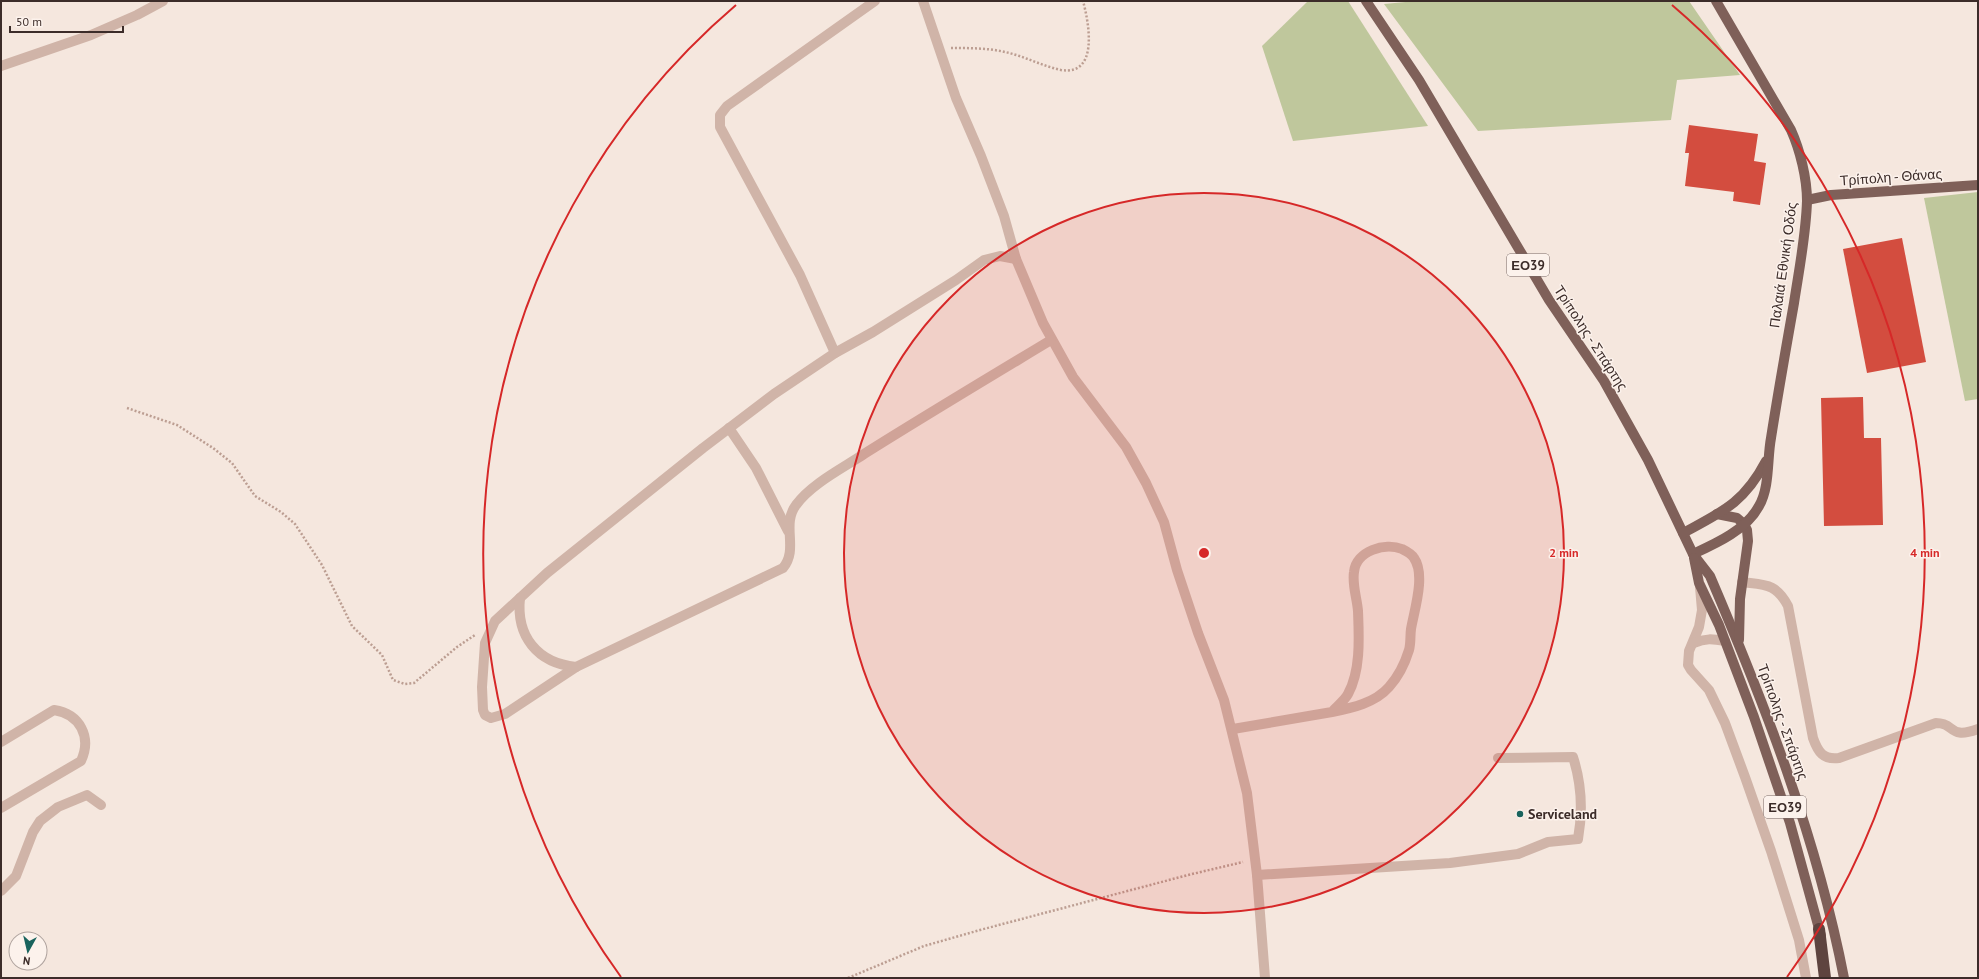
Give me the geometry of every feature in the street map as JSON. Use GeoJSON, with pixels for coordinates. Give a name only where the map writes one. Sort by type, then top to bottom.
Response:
{"type":"FeatureCollection","features":[{"type":"Feature","properties":{"kind":"highway"},"geometry":{"type":"LineString","coordinates":[[1820,929],[1825,978]]}},
{"type":"Feature","properties":{"kind":"main road","name":"Τρίπολης - Σπάρτης"},"geometry":{"type":"LineString","coordinates":[[1366,1],[1419,80],[1549,300],[1604,381],[1648,460],[1694,554],[1710,576],[1739,644],[1782,753],[1823,883],[1844,978]]}},
{"type":"Feature","properties":{"kind":"main road","name":"Παλαιά Εθνική Οδός"},"geometry":{"type":"LineString","coordinates":[[1694,554],[1726,537],[1744,524],[1753,516],[1760,505],[1766,479],[1767,459],[1800,262],[1807,200],[1800,150],[1791,130],[1716,1]]}},
{"type":"Feature","properties":{"kind":"main road","name":"Τρίπολη - Θάνας"},"geometry":{"type":"LineString","coordinates":[[1807,200],[1831,196],[1978,185]]}},
{"type":"Feature","properties":{"kind":"main road"},"geometry":{"type":"LineString","coordinates":[[1683,533],[1730,505],[1750,488],[1767,459]]}},
{"type":"Feature","properties":{"kind":"main road"},"geometry":{"type":"LineString","coordinates":[[1716,514],[1737,518],[1748,530],[1748,541],[1742,582],[1739,644]]}},
{"type":"Feature","properties":{"kind":"main road","name":"Τρίπολης - Σπάρτης"},"geometry":{"type":"LineString","coordinates":[[1694,554],[1699,583],[1725,641],[1754,717],[1790,823],[1820,929],[1830,978]]}},
{"type":"Feature","properties":{"kind":"street"},"geometry":{"type":"LineString","coordinates":[[1,66],[91,34],[137,15],[163,1]]}},
{"type":"Feature","properties":{"kind":"street"},"geometry":{"type":"LineString","coordinates":[[835,353],[800,275],[720,127],[720,115],[723,109],[875,1]]}},
{"type":"Feature","properties":{"kind":"street"},"geometry":{"type":"LineString","coordinates":[[923,1],[938,48],[1004,216],[1016,259],[1051,340],[1073,377],[1126,447],[1146,482],[1164,522],[1177,570],[1198,633],[1222,694],[1233,729],[1247,793],[1257,875],[1265,978]]}},
{"type":"Feature","properties":{"kind":"street"},"geometry":{"type":"LineString","coordinates":[[1016,259],[1000,256],[984,260],[956,280],[873,332],[835,353],[774,394],[729,428],[547,573],[495,621],[485,643],[482,687],[483,710],[485,715],[490,718],[505,714],[576,667],[783,568],[790,556],[788,531],[790,516],[795,505],[822,482],[930,412],[1051,340]]}},
{"type":"Feature","properties":{"kind":"street"},"geometry":{"type":"LineString","coordinates":[[729,428],[762,478],[788,531]]}},
{"type":"Feature","properties":{"kind":"street"},"geometry":{"type":"LineString","coordinates":[[1233,729],[1332,712],[1367,702],[1380,696],[1397,677],[1404,664],[1409,649],[1411,629],[1416,611],[1418,571],[1415,558],[1403,550],[1389,546],[1374,549],[1362,558],[1354,570],[1358,610],[1357,666],[1348,695],[1332,712]]}},
{"type":"Feature","properties":{"kind":"street"},"geometry":{"type":"LineString","coordinates":[[1742,582],[1765,585],[1775,589],[1782,595],[1788,606],[1812,738],[1817,750],[1823,757],[1831,759],[1839,758],[1936,723],[1947,725],[1956,733],[1962,734],[1978,730]]}},
{"type":"Feature","properties":{"kind":"street"},"geometry":{"type":"LineString","coordinates":[[1699,583],[1702,610],[1699,627],[1694,643],[1689,652],[1688,665],[1709,690],[1725,723],[1746,777],[1799,940],[1806,978]]}},
{"type":"Feature","properties":{"kind":"street"},"geometry":{"type":"LineString","coordinates":[[520,598],[519,608],[523,629],[533,647],[544,656],[557,663],[576,667]]}},
{"type":"Feature","properties":{"kind":"street"},"geometry":{"type":"LineString","coordinates":[[1694,643],[1711,639],[1725,641]]}},
{"type":"Feature","properties":{"kind":"street"},"geometry":{"type":"LineString","coordinates":[[1,742],[54,710],[62,711],[77,720],[82,727],[86,744],[81,760],[1,808]]}},
{"type":"Feature","properties":{"kind":"street"},"geometry":{"type":"LineString","coordinates":[[1257,875],[1450,863],[1518,854],[1548,842],[1578,839],[1582,799],[1579,778],[1573,757],[1498,758]]}},
{"type":"Feature","properties":{"kind":"street"},"geometry":{"type":"LineString","coordinates":[[1,891],[16,876],[33,832],[40,821],[58,807],[87,795],[101,805]]}},
{"type":"Feature","properties":{"kind":"path"},"geometry":{"type":"LineString","coordinates":[[938,48],[1006,52],[1055,68],[1073,69],[1080,66],[1087,57],[1088,34],[1083,1]]}},
{"type":"Feature","properties":{"kind":"path"},"geometry":{"type":"LineString","coordinates":[[127,408],[177,425],[213,448],[232,463],[255,496],[281,512],[295,524],[322,565],[352,626],[382,655],[393,680],[405,684],[414,683],[476,634]]}},
{"type":"Feature","properties":{"kind":"path"},"geometry":{"type":"LineString","coordinates":[[848,978],[924,946],[1188,875],[1255,860]]}},
{"type":"Feature","properties":{"kind":"green space"},"geometry":{"type":"Polygon","coordinates":[[[1308,1],[1348,1],[1428,126],[1293,141],[1262,46],[1308,1]]]}},
{"type":"Feature","properties":{"kind":"green space"},"geometry":{"type":"Polygon","coordinates":[[[1416,1],[1689,1],[1740,75],[1677,80],[1671,120],[1478,131],[1384,4],[1416,1]]]}},
{"type":"Feature","properties":{"kind":"green space"},"geometry":{"type":"Polygon","coordinates":[[[1978,192],[1978,399],[1965,401],[1924,198],[1978,192]]]}},
{"type":"Feature","properties":{"kind":"building"},"geometry":{"type":"Polygon","coordinates":[[[1689,125],[1758,134],[1754,161],[1766,163],[1760,205],[1733,201],[1734,192],[1685,186],[1689,153],[1685,153],[1689,125]]]}},
{"type":"Feature","properties":{"kind":"building"},"geometry":{"type":"Polygon","coordinates":[[[1902,238],[1926,362],[1867,373],[1843,249],[1902,238]]]}},
{"type":"Feature","properties":{"kind":"building"},"geometry":{"type":"Polygon","coordinates":[[[1863,397],[1864,438],[1881,438],[1883,525],[1824,526],[1821,398],[1863,397]]]}},
{"type":"Feature","properties":{"kind":"place","name":"Serviceland"},"geometry":{"type":"Point","coordinates":[1520,814]}}]}
